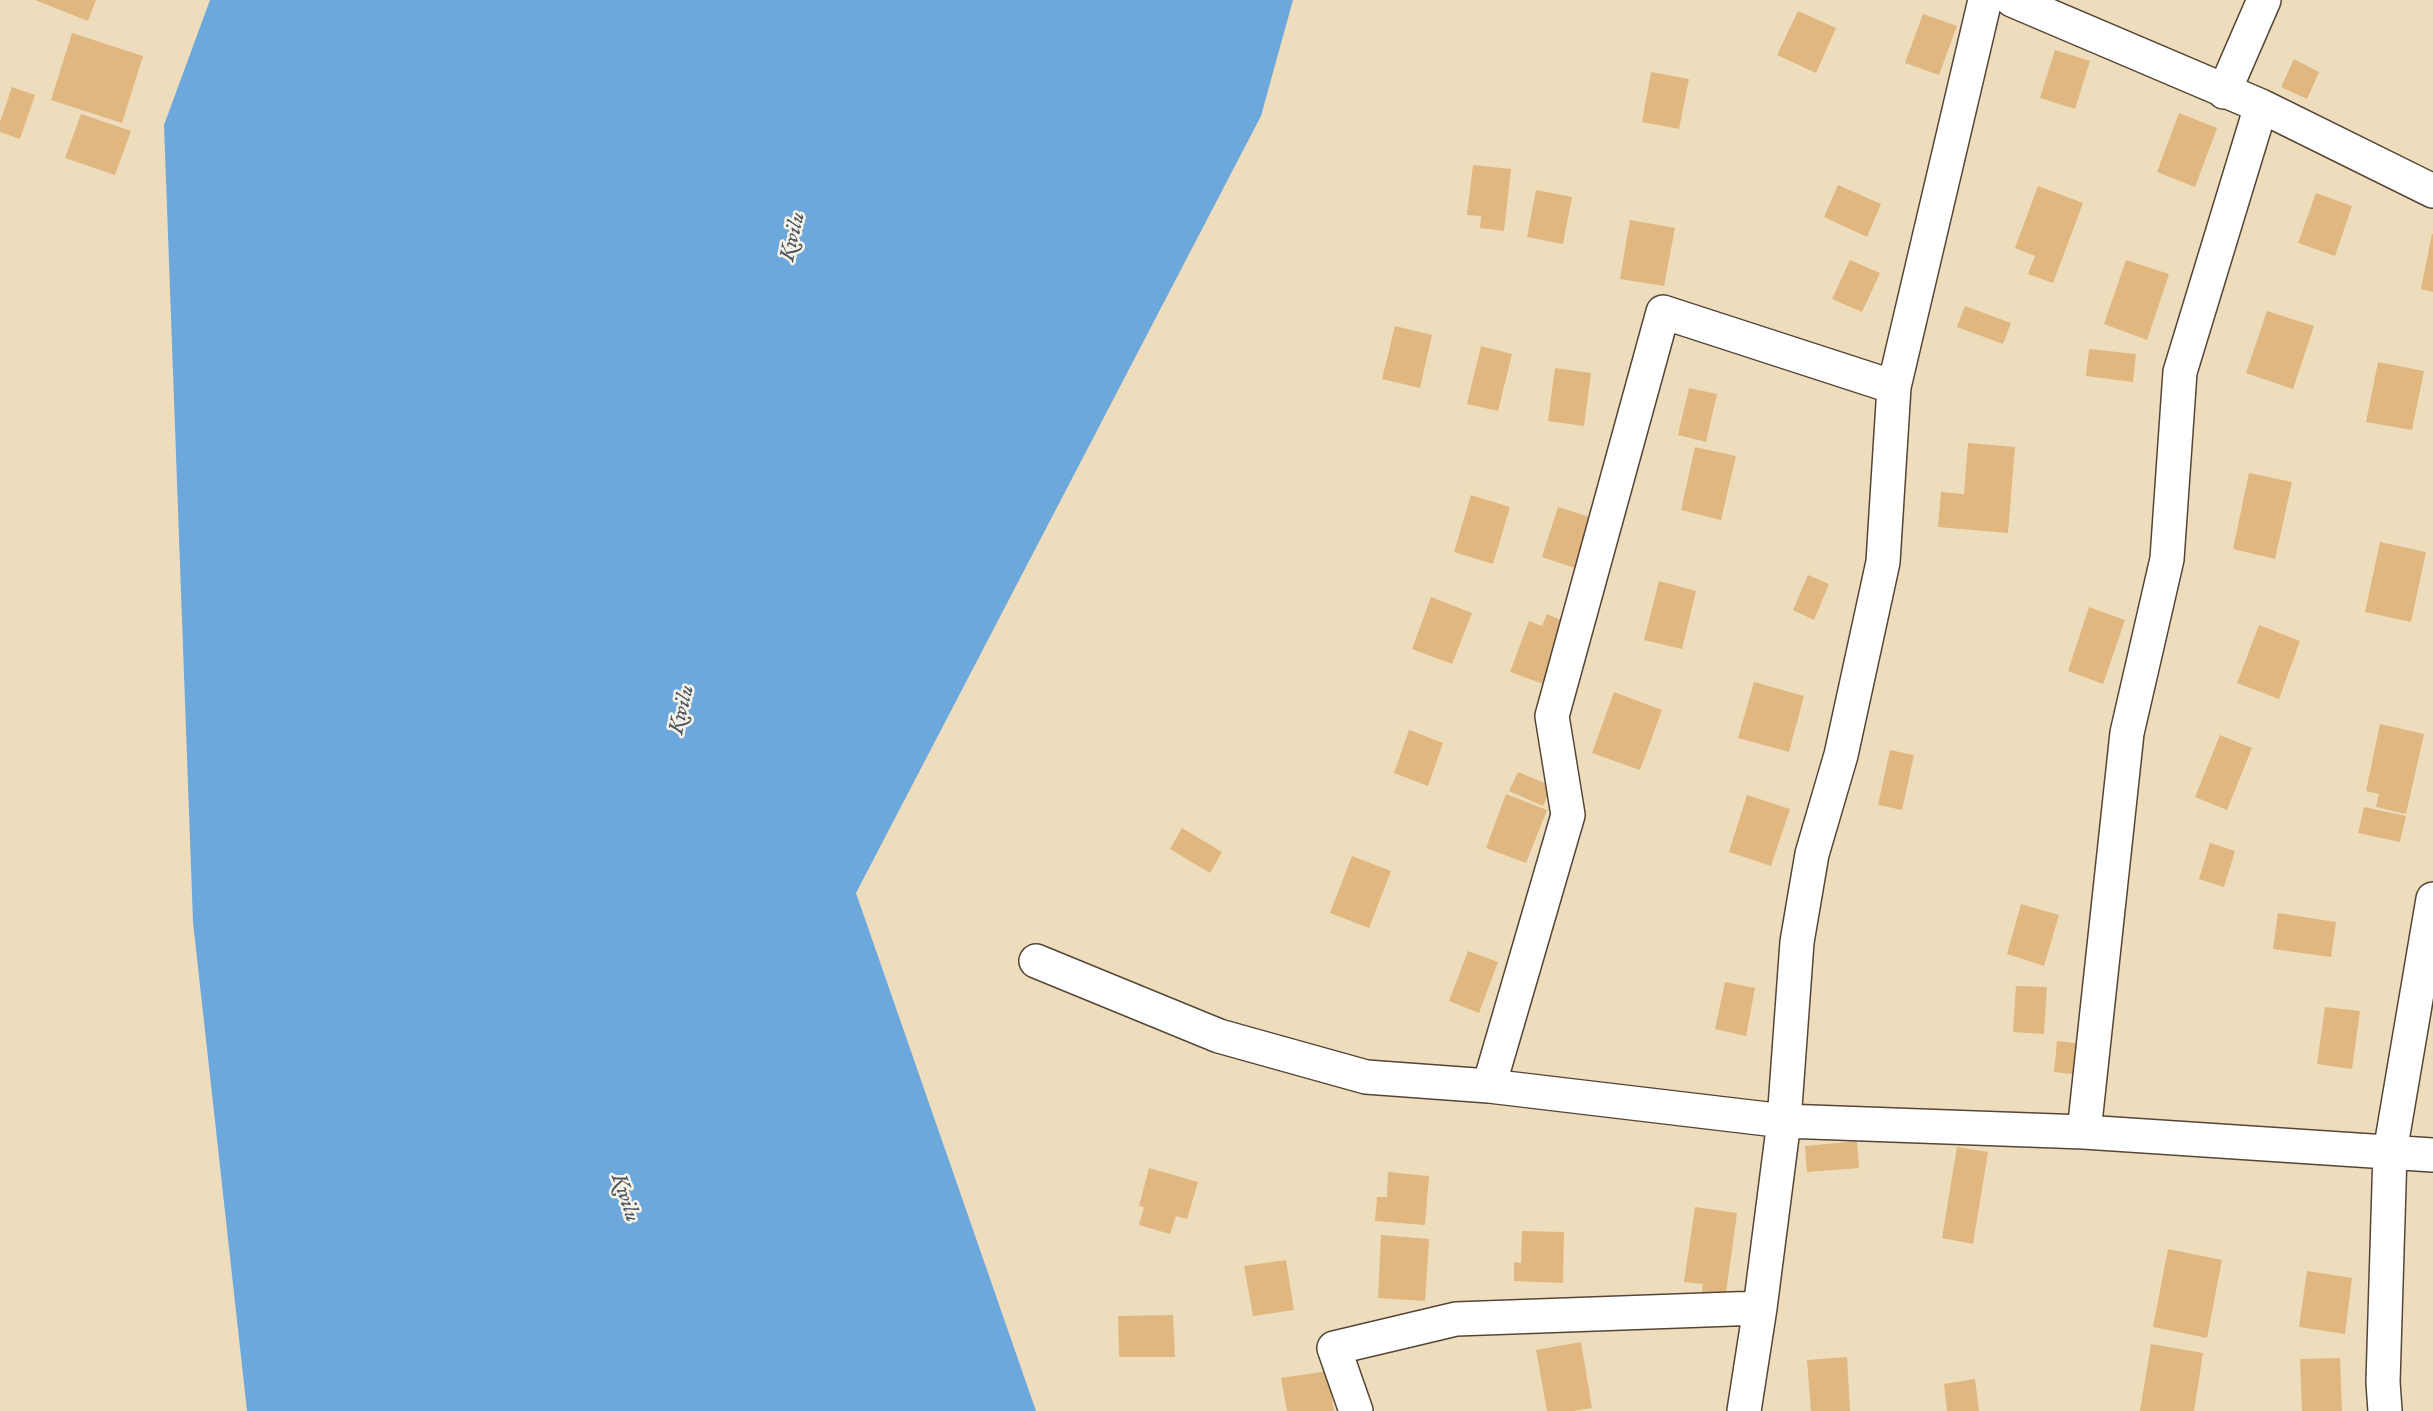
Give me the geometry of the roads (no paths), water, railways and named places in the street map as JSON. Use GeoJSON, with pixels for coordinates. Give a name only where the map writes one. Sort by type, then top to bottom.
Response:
{"type":"FeatureCollection","features":[{"type":"Feature","properties":{"kind":"street"},"geometry":{"type":"LineString","coordinates":[[1744,1411],[1784,1121],[1797,942],[1812,854],[1841,755],[1883,562],[1894,387],[1985,0]]}},
{"type":"Feature","properties":{"kind":"street"},"geometry":{"type":"LineString","coordinates":[[2012,0],[2261,106],[2433,191]]}},
{"type":"Feature","properties":{"kind":"street"},"geometry":{"type":"LineString","coordinates":[[2224,92],[2264,0]]}},
{"type":"Feature","properties":{"kind":"street"},"geometry":{"type":"LineString","coordinates":[[2084,1132],[2127,734],[2167,559],[2180,372],[2261,106]]}},
{"type":"Feature","properties":{"kind":"street"},"geometry":{"type":"LineString","coordinates":[[1489,1086],[1568,815],[1552,716],[1663,312],[1894,387]]}},
{"type":"Feature","properties":{"kind":"street"},"geometry":{"type":"LineString","coordinates":[[2385,1411],[2383,1382],[2390,1152],[2433,899]]}},
{"type":"Feature","properties":{"kind":"street"},"geometry":{"type":"LineString","coordinates":[[1036,961],[1219,1036],[1366,1077],[1489,1086],[1784,1121],[2084,1132],[2433,1155]]}},
{"type":"Feature","properties":{"kind":"street"},"geometry":{"type":"LineString","coordinates":[[1356,1411],[1334,1348],[1456,1319],[1760,1308]]}},
{"type":"Feature","properties":{"kind":"water","name":"Kwilu"},"geometry":{"type":"Polygon","coordinates":[[[210,0],[1293,0],[1261,116],[856,893],[1036,1411],[247,1411],[193,922],[164,125],[210,0]]]}}]}
